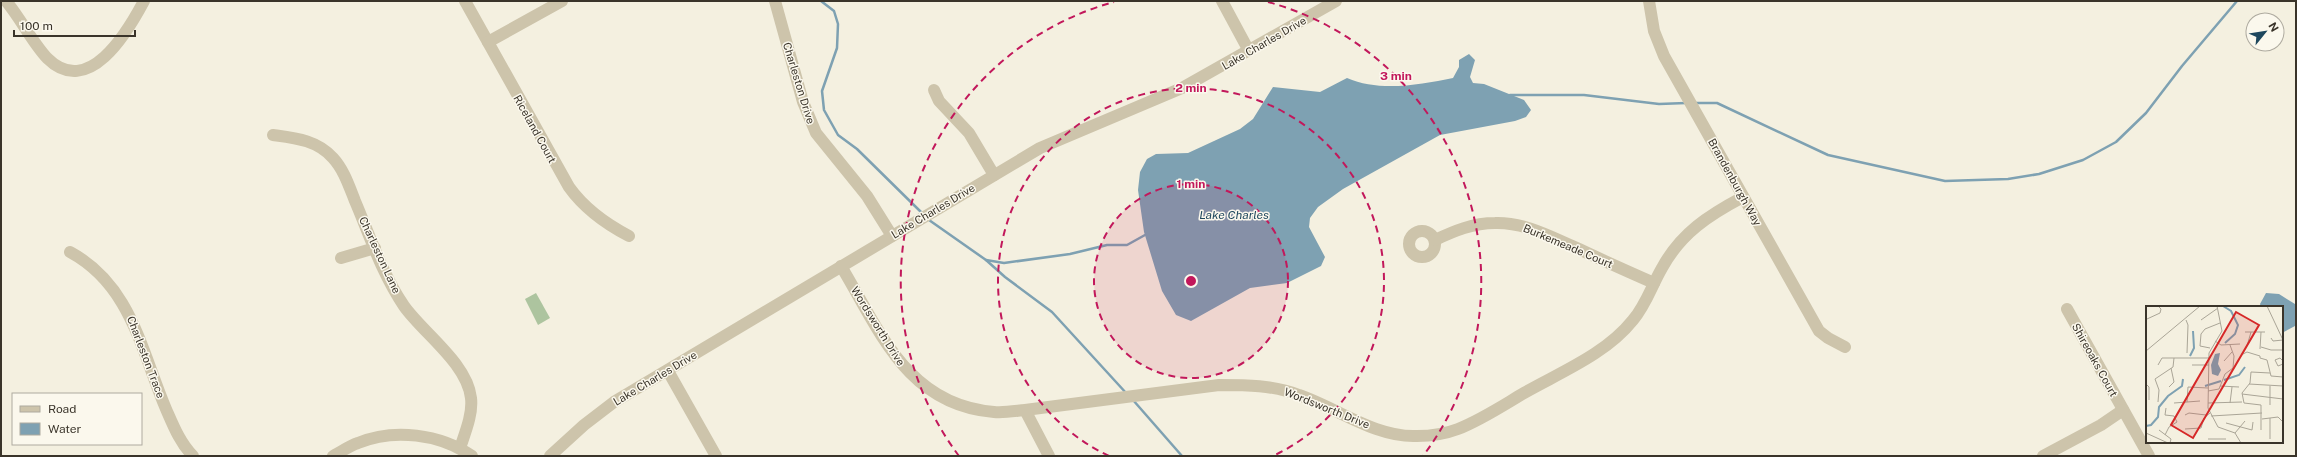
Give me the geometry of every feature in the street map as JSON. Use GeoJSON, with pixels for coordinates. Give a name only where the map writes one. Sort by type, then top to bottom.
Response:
{"type":"FeatureCollection","features":[{"type":"Feature","properties":{"kind":"street"},"geometry":{"type":"LineString","coordinates":[[6,1],[20,17],[47,58],[57,66],[71,71],[82,71],[90,68],[107,57],[144,1]]}},
{"type":"Feature","properties":{"kind":"street","name":"Riceland Court"},"geometry":{"type":"LineString","coordinates":[[465,1],[569,187],[589,209],[613,228],[629,236]]}},
{"type":"Feature","properties":{"kind":"street"},"geometry":{"type":"LineString","coordinates":[[488,42],[562,1]]}},
{"type":"Feature","properties":{"kind":"street","name":"Charleston Drive"},"geometry":{"type":"LineString","coordinates":[[775,1],[803,102],[816,134],[868,196],[892,236]]}},
{"type":"Feature","properties":{"kind":"street"},"geometry":{"type":"LineString","coordinates":[[1222,1],[1249,51]]}},
{"type":"Feature","properties":{"kind":"street","name":"Lake Charles Drive"},"geometry":{"type":"LineString","coordinates":[[550,456],[584,424],[614,402],[1040,148],[1182,88],[1336,1]]}},
{"type":"Feature","properties":{"kind":"street","name":"Brandenburgh Way"},"geometry":{"type":"LineString","coordinates":[[1649,1],[1654,31],[1664,56],[1819,331],[1828,338],[1845,347]]}},
{"type":"Feature","properties":{"kind":"street"},"geometry":{"type":"LineString","coordinates":[[934,90],[939,101],[969,133],[994,175]]}},
{"type":"Feature","properties":{"kind":"street","name":"Charleston Lane"},"geometry":{"type":"LineString","coordinates":[[273,135],[309,141],[332,157],[340,166],[387,277],[404,306],[459,370],[466,383],[471,398],[468,422],[460,448]]}},
{"type":"Feature","properties":{"kind":"street","name":"Wordsworth Drive"},"geometry":{"type":"LineString","coordinates":[[841,266],[895,356],[921,385],[945,400],[970,408],[995,412],[1024,410],[1219,385],[1250,384],[1299,394],[1392,433],[1416,436],[1440,434],[1471,424],[1605,347],[1634,320],[1669,256],[1688,232],[1712,213],[1744,197]]}},
{"type":"Feature","properties":{"kind":"street","name":"Burkemeade Court"},"geometry":{"type":"LineString","coordinates":[[1434,240],[1455,230],[1475,224],[1496,222],[1517,224],[1539,231],[1654,283]]}},
{"type":"Feature","properties":{"kind":"street"},"geometry":{"type":"LineString","coordinates":[[341,258],[375,248]]}},
{"type":"Feature","properties":{"kind":"street","name":"Charleston Trace"},"geometry":{"type":"LineString","coordinates":[[70,252],[83,259],[105,279],[126,305],[175,432],[192,456]]}},
{"type":"Feature","properties":{"kind":"street","name":"Shireoaks Court"},"geometry":{"type":"LineString","coordinates":[[2067,309],[2148,456]]}},
{"type":"Feature","properties":{"kind":"street"},"geometry":{"type":"LineString","coordinates":[[668,371],[716,456]]}},
{"type":"Feature","properties":{"kind":"street"},"geometry":{"type":"LineString","coordinates":[[1024,410],[1050,456]]}},
{"type":"Feature","properties":{"kind":"street"},"geometry":{"type":"LineString","coordinates":[[2043,456],[2101,425],[2123,410]]}},
{"type":"Feature","properties":{"kind":"street"},"geometry":{"type":"LineString","coordinates":[[333,456],[358,443],[392,435],[433,438],[460,448],[472,456]]}},
{"type":"Feature","properties":{"kind":"green space"},"geometry":{"type":"Polygon","coordinates":[[[536,293],[550,318],[538,325],[525,299],[536,293]]]}},
{"type":"Feature","properties":{"kind":"water","name":"Lake Charles"},"geometry":{"type":"Polygon","coordinates":[[[1469,54],[1475,60],[1470,77],[1473,83],[1484,84],[1524,100],[1531,110],[1526,117],[1515,121],[1440,135],[1343,189],[1318,207],[1310,218],[1309,227],[1325,257],[1321,266],[1287,283],[1250,288],[1191,321],[1176,315],[1162,291],[1144,232],[1138,190],[1140,172],[1147,159],[1156,154],[1188,153],[1240,129],[1253,119],[1273,87],[1320,92],[1347,78],[1372,85],[1386,86],[1427,83],[1453,78],[1459,67],[1459,60],[1469,54]]]}},
{"type":"Feature","properties":{"kind":"water"},"geometry":{"type":"Polygon","coordinates":[[[2266,293],[2279,294],[2295,304],[2295,326],[2283,332],[2283,306],[2261,306],[2260,304],[2266,293]]]}},
{"type":"Feature","properties":{"kind":"waterway"},"geometry":{"type":"LineString","coordinates":[[821,1],[834,11],[838,24],[837,48],[822,91],[824,110],[838,135],[857,149],[922,213]]}},
{"type":"Feature","properties":{"kind":"waterway"},"geometry":{"type":"LineString","coordinates":[[1695,103],[1717,103],[1828,155],[1945,181],[2008,179],[2039,174],[2083,160],[2116,142],[2146,113],[2182,66],[2237,1]]}},
{"type":"Feature","properties":{"kind":"waterway"},"geometry":{"type":"LineString","coordinates":[[1510,95],[1584,95],[1659,104],[1686,103]]}},
{"type":"Feature","properties":{"kind":"waterway"},"geometry":{"type":"LineString","coordinates":[[929,220],[986,260],[1005,277],[1052,312],[1127,394]]}},
{"type":"Feature","properties":{"kind":"waterway"},"geometry":{"type":"LineString","coordinates":[[986,260],[1004,263],[1070,254],[1107,245],[1127,245],[1145,235]]}},
{"type":"Feature","properties":{"kind":"waterway"},"geometry":{"type":"LineString","coordinates":[[1133,400],[1182,456]]}}]}
